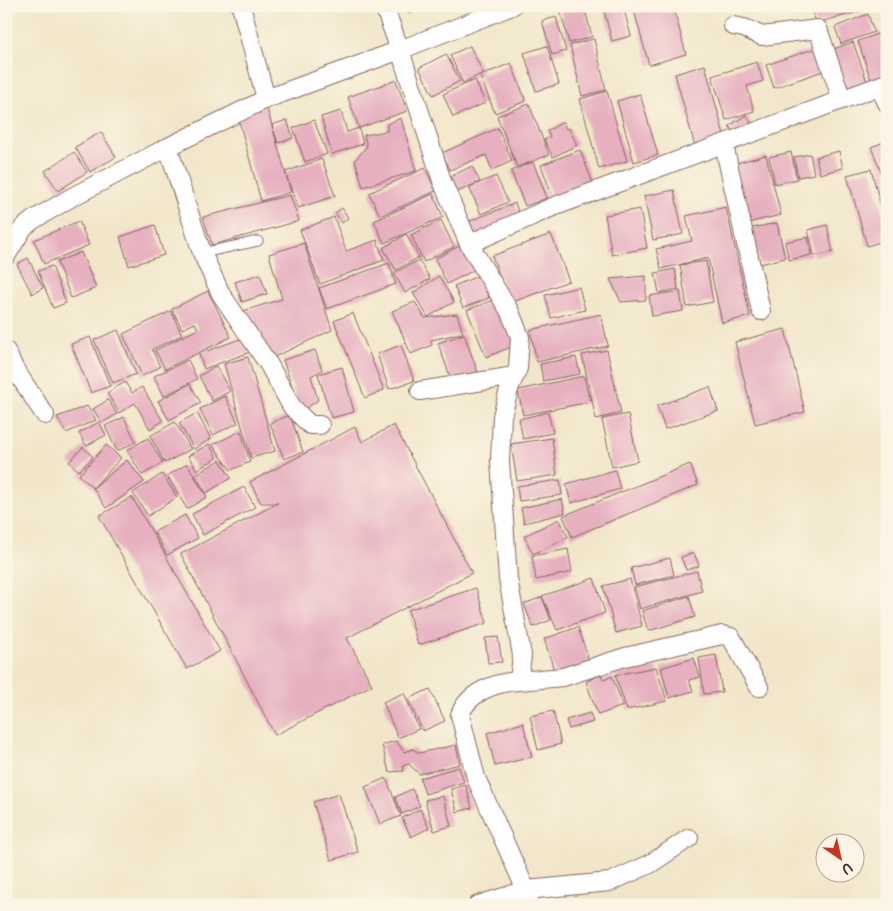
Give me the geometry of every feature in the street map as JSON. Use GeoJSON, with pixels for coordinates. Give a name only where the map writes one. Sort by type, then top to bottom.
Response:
{"type":"FeatureCollection","features":[{"type":"Feature","properties":{"kind":"street"},"geometry":{"type":"LineString","coordinates":[[241,6],[266,99]]}},
{"type":"Feature","properties":{"kind":"street"},"geometry":{"type":"LineString","coordinates":[[384,6],[439,173],[469,244],[515,323],[520,338],[518,368],[510,386],[502,416],[500,460],[508,579],[522,654],[519,681]]}},
{"type":"Feature","properties":{"kind":"street"},"geometry":{"type":"LineString","coordinates":[[6,256],[23,228],[33,220],[72,197],[168,147],[266,99],[400,50],[512,6]]}},
{"type":"Feature","properties":{"kind":"street"},"geometry":{"type":"LineString","coordinates":[[733,26],[744,28],[762,36],[818,29],[842,100]]}},
{"type":"Feature","properties":{"kind":"street"},"geometry":{"type":"LineString","coordinates":[[469,244],[559,205],[724,145],[883,84],[887,103]]}},
{"type":"Feature","properties":{"kind":"street"},"geometry":{"type":"LineString","coordinates":[[724,145],[760,311]]}},
{"type":"Feature","properties":{"kind":"street"},"geometry":{"type":"LineString","coordinates":[[168,147],[202,253],[221,294],[269,365],[292,406],[310,425],[320,425]]}},
{"type":"Feature","properties":{"kind":"street"},"geometry":{"type":"LineString","coordinates":[[6,351],[14,368],[45,414]]}},
{"type":"Feature","properties":{"kind":"street"},"geometry":{"type":"LineString","coordinates":[[420,391],[515,376]]}},
{"type":"Feature","properties":{"kind":"street"},"geometry":{"type":"LineString","coordinates":[[528,897],[476,778],[460,715],[463,705],[474,694],[507,682],[563,677],[625,657],[722,636],[731,637],[736,644],[758,687]]}},
{"type":"Feature","properties":{"kind":"street"},"geometry":{"type":"LineString","coordinates":[[478,905],[610,882],[650,864],[689,838]]}},
{"type":"Feature","properties":{"kind":"lane"},"geometry":{"type":"LineString","coordinates":[[202,253],[258,242]]}},
{"type":"Feature","properties":{"kind":"building"},"geometry":{"type":"Polygon","coordinates":[[[405,6],[424,6],[409,14],[405,6]]]}},
{"type":"Feature","properties":{"kind":"building"},"geometry":{"type":"Polygon","coordinates":[[[559,6],[584,6],[592,37],[569,43],[559,6]]]}},
{"type":"Feature","properties":{"kind":"building"},"geometry":{"type":"Polygon","coordinates":[[[623,6],[631,36],[612,41],[604,11],[623,6]]]}},
{"type":"Feature","properties":{"kind":"building"},"geometry":{"type":"Polygon","coordinates":[[[673,6],[686,54],[649,65],[633,7],[673,6]]]}},
{"type":"Feature","properties":{"kind":"building"},"geometry":{"type":"Polygon","coordinates":[[[811,6],[877,6],[877,7],[816,23],[811,6]]]}},
{"type":"Feature","properties":{"kind":"building"},"geometry":{"type":"Polygon","coordinates":[[[868,14],[874,32],[841,44],[835,27],[868,14]]]}},
{"type":"Feature","properties":{"kind":"building"},"geometry":{"type":"Polygon","coordinates":[[[556,17],[566,51],[552,55],[542,21],[556,17]]]}},
{"type":"Feature","properties":{"kind":"building"},"geometry":{"type":"Polygon","coordinates":[[[886,31],[887,78],[872,83],[858,41],[886,31]]]}},
{"type":"Feature","properties":{"kind":"building"},"geometry":{"type":"Polygon","coordinates":[[[594,39],[606,90],[582,96],[570,45],[594,39]]]}},
{"type":"Feature","properties":{"kind":"building"},"geometry":{"type":"Polygon","coordinates":[[[853,42],[868,84],[843,93],[828,51],[853,42]]]}},
{"type":"Feature","properties":{"kind":"building"},"geometry":{"type":"Polygon","coordinates":[[[470,46],[483,73],[463,83],[450,55],[470,46]]]}},
{"type":"Feature","properties":{"kind":"building"},"geometry":{"type":"Polygon","coordinates":[[[547,46],[559,84],[536,91],[524,53],[547,46]]]}},
{"type":"Feature","properties":{"kind":"building"},"geometry":{"type":"Polygon","coordinates":[[[822,46],[829,69],[774,88],[766,65],[822,46]]]}},
{"type":"Feature","properties":{"kind":"building"},"geometry":{"type":"Polygon","coordinates":[[[446,54],[460,81],[433,95],[419,68],[446,54]]]}},
{"type":"Feature","properties":{"kind":"building"},"geometry":{"type":"Polygon","coordinates":[[[757,62],[763,81],[747,86],[754,111],[726,120],[712,76],[757,62]]]}},
{"type":"Feature","properties":{"kind":"building"},"geometry":{"type":"Polygon","coordinates":[[[511,63],[526,101],[495,113],[480,76],[511,63]]]}},
{"type":"Feature","properties":{"kind":"building"},"geometry":{"type":"Polygon","coordinates":[[[705,65],[726,142],[696,150],[675,74],[705,65]]]}},
{"type":"Feature","properties":{"kind":"building"},"geometry":{"type":"Polygon","coordinates":[[[396,80],[407,111],[359,128],[348,97],[396,80]]]}},
{"type":"Feature","properties":{"kind":"building"},"geometry":{"type":"Polygon","coordinates":[[[475,80],[485,103],[453,117],[443,94],[475,80]]]}},
{"type":"Feature","properties":{"kind":"building"},"geometry":{"type":"Polygon","coordinates":[[[607,91],[627,161],[599,169],[580,99],[607,91]]]}},
{"type":"Feature","properties":{"kind":"building"},"geometry":{"type":"Polygon","coordinates":[[[640,94],[658,155],[634,162],[617,101],[640,94]]]}},
{"type":"Feature","properties":{"kind":"building"},"geometry":{"type":"Polygon","coordinates":[[[529,104],[549,155],[517,167],[497,116],[529,104]]]}},
{"type":"Feature","properties":{"kind":"building"},"geometry":{"type":"Polygon","coordinates":[[[266,105],[291,192],[261,201],[238,117],[266,105]]]}},
{"type":"Feature","properties":{"kind":"building"},"geometry":{"type":"Polygon","coordinates":[[[341,111],[347,132],[359,128],[363,144],[332,154],[321,117],[341,111]]]}},
{"type":"Feature","properties":{"kind":"building"},"geometry":{"type":"Polygon","coordinates":[[[746,115],[755,128],[738,139],[729,126],[746,115]]]}},
{"type":"Feature","properties":{"kind":"building"},"geometry":{"type":"Polygon","coordinates":[[[401,118],[416,171],[363,187],[355,160],[367,146],[364,135],[387,131],[387,124],[401,118]]]}},
{"type":"Feature","properties":{"kind":"building"},"geometry":{"type":"Polygon","coordinates":[[[287,120],[293,138],[278,143],[272,125],[287,120]]]}},
{"type":"Feature","properties":{"kind":"building"},"geometry":{"type":"Polygon","coordinates":[[[314,120],[327,154],[305,162],[293,128],[314,120]]]}},
{"type":"Feature","properties":{"kind":"building"},"geometry":{"type":"Polygon","coordinates":[[[563,122],[566,129],[569,128],[577,145],[553,157],[544,140],[550,137],[547,131],[563,122]]]}},
{"type":"Feature","properties":{"kind":"building"},"geometry":{"type":"Polygon","coordinates":[[[498,128],[512,161],[492,170],[486,155],[450,170],[442,153],[498,128]]]}},
{"type":"Feature","properties":{"kind":"building"},"geometry":{"type":"Polygon","coordinates":[[[101,132],[116,157],[90,172],[75,147],[101,132]]]}},
{"type":"Feature","properties":{"kind":"building"},"geometry":{"type":"Polygon","coordinates":[[[887,141],[887,187],[871,147],[887,141]]]}},
{"type":"Feature","properties":{"kind":"building"},"geometry":{"type":"Polygon","coordinates":[[[580,150],[593,183],[553,198],[541,165],[580,150]]]}},
{"type":"Feature","properties":{"kind":"building"},"geometry":{"type":"Polygon","coordinates":[[[839,151],[843,168],[820,174],[816,157],[839,151]]]}},
{"type":"Feature","properties":{"kind":"building"},"geometry":{"type":"Polygon","coordinates":[[[74,152],[87,172],[58,191],[45,171],[74,152]]]}},
{"type":"Feature","properties":{"kind":"building"},"geometry":{"type":"Polygon","coordinates":[[[791,152],[797,179],[775,184],[769,157],[791,152]]]}},
{"type":"Feature","properties":{"kind":"building"},"geometry":{"type":"Polygon","coordinates":[[[810,154],[814,174],[798,177],[794,157],[810,154]]]}},
{"type":"Feature","properties":{"kind":"building"},"geometry":{"type":"Polygon","coordinates":[[[766,155],[781,215],[747,223],[733,164],[766,155]]]}},
{"type":"Feature","properties":{"kind":"building"},"geometry":{"type":"Polygon","coordinates":[[[322,159],[335,196],[298,208],[285,172],[322,159]]]}},
{"type":"Feature","properties":{"kind":"building"},"geometry":{"type":"Polygon","coordinates":[[[533,162],[547,198],[525,206],[511,171],[533,162]]]}},
{"type":"Feature","properties":{"kind":"building"},"geometry":{"type":"Polygon","coordinates":[[[472,166],[480,182],[457,192],[450,177],[472,166]]]}},
{"type":"Feature","properties":{"kind":"building"},"geometry":{"type":"Polygon","coordinates":[[[425,168],[436,191],[380,216],[369,193],[425,168]]]}},
{"type":"Feature","properties":{"kind":"building"},"geometry":{"type":"Polygon","coordinates":[[[871,169],[887,229],[887,240],[867,246],[847,175],[871,169]]]}},
{"type":"Feature","properties":{"kind":"building"},"geometry":{"type":"Polygon","coordinates":[[[496,176],[508,202],[481,214],[469,187],[496,176]]]}},
{"type":"Feature","properties":{"kind":"building"},"geometry":{"type":"Polygon","coordinates":[[[674,190],[683,234],[653,240],[644,196],[674,190]]]}},
{"type":"Feature","properties":{"kind":"building"},"geometry":{"type":"Polygon","coordinates":[[[433,194],[443,217],[384,243],[374,221],[433,194]]]}},
{"type":"Feature","properties":{"kind":"building"},"geometry":{"type":"Polygon","coordinates":[[[290,195],[299,221],[212,245],[203,217],[290,195]]]}},
{"type":"Feature","properties":{"kind":"building"},"geometry":{"type":"Polygon","coordinates":[[[515,203],[521,219],[474,238],[468,222],[515,203]]]}},
{"type":"Feature","properties":{"kind":"building"},"geometry":{"type":"Polygon","coordinates":[[[726,207],[750,316],[722,323],[708,258],[661,269],[656,249],[692,241],[686,216],[726,207]]]}},
{"type":"Feature","properties":{"kind":"building"},"geometry":{"type":"Polygon","coordinates":[[[342,208],[348,218],[342,223],[335,213],[342,208]]]}},
{"type":"Feature","properties":{"kind":"building"},"geometry":{"type":"Polygon","coordinates":[[[640,209],[647,248],[612,255],[605,215],[640,209]]]}},
{"type":"Feature","properties":{"kind":"building"},"geometry":{"type":"Polygon","coordinates":[[[334,217],[346,251],[377,240],[384,260],[320,284],[300,230],[334,217]]]}},
{"type":"Feature","properties":{"kind":"building"},"geometry":{"type":"Polygon","coordinates":[[[441,220],[454,247],[424,262],[411,235],[441,220]]]}},
{"type":"Feature","properties":{"kind":"building"},"geometry":{"type":"Polygon","coordinates":[[[79,221],[89,245],[44,264],[34,240],[79,221]]]}},
{"type":"Feature","properties":{"kind":"building"},"geometry":{"type":"Polygon","coordinates":[[[777,223],[785,258],[760,264],[752,228],[777,223]]]}},
{"type":"Feature","properties":{"kind":"building"},"geometry":{"type":"Polygon","coordinates":[[[155,225],[164,255],[129,266],[120,237],[155,225]]]}},
{"type":"Feature","properties":{"kind":"building"},"geometry":{"type":"Polygon","coordinates":[[[827,225],[833,252],[814,256],[808,230],[827,225]]]}},
{"type":"Feature","properties":{"kind":"building"},"geometry":{"type":"Polygon","coordinates":[[[406,234],[419,257],[396,270],[383,248],[406,234]]]}},
{"type":"Feature","properties":{"kind":"building"},"geometry":{"type":"Polygon","coordinates":[[[551,234],[569,281],[510,303],[492,256],[551,234]]]}},
{"type":"Feature","properties":{"kind":"building"},"geometry":{"type":"Polygon","coordinates":[[[808,237],[811,255],[789,260],[785,242],[808,237]]]}},
{"type":"Feature","properties":{"kind":"building"},"geometry":{"type":"Polygon","coordinates":[[[304,243],[332,330],[270,359],[240,312],[282,299],[269,254],[304,243]]]}},
{"type":"Feature","properties":{"kind":"building"},"geometry":{"type":"Polygon","coordinates":[[[463,244],[476,269],[447,284],[435,259],[463,244]]]}},
{"type":"Feature","properties":{"kind":"building"},"geometry":{"type":"Polygon","coordinates":[[[81,252],[96,288],[71,298],[57,262],[81,252]]]}},
{"type":"Feature","properties":{"kind":"building"},"geometry":{"type":"Polygon","coordinates":[[[28,258],[43,288],[32,294],[17,264],[28,258]]]}},
{"type":"Feature","properties":{"kind":"building"},"geometry":{"type":"Polygon","coordinates":[[[419,260],[430,279],[405,293],[394,273],[419,260]]]}},
{"type":"Feature","properties":{"kind":"building"},"geometry":{"type":"Polygon","coordinates":[[[706,261],[713,302],[687,307],[680,265],[706,261]]]}},
{"type":"Feature","properties":{"kind":"building"},"geometry":{"type":"Polygon","coordinates":[[[389,263],[396,284],[327,309],[319,288],[389,263]]]}},
{"type":"Feature","properties":{"kind":"building"},"geometry":{"type":"Polygon","coordinates":[[[52,266],[66,303],[53,308],[38,271],[52,266]]]}},
{"type":"Feature","properties":{"kind":"building"},"geometry":{"type":"Polygon","coordinates":[[[675,269],[678,289],[659,293],[655,273],[675,269]]]}},
{"type":"Feature","properties":{"kind":"building"},"geometry":{"type":"Polygon","coordinates":[[[260,274],[267,294],[242,302],[235,282],[260,274]]]}},
{"type":"Feature","properties":{"kind":"building"},"geometry":{"type":"Polygon","coordinates":[[[480,275],[489,298],[463,308],[454,286],[480,275]]]}},
{"type":"Feature","properties":{"kind":"building"},"geometry":{"type":"Polygon","coordinates":[[[439,276],[454,302],[428,317],[413,293],[439,276]]]}},
{"type":"Feature","properties":{"kind":"building"},"geometry":{"type":"Polygon","coordinates":[[[646,276],[646,300],[621,302],[610,279],[646,276]]]}},
{"type":"Feature","properties":{"kind":"building"},"geometry":{"type":"Polygon","coordinates":[[[579,287],[585,310],[551,318],[545,295],[579,287]]]}},
{"type":"Feature","properties":{"kind":"building"},"geometry":{"type":"Polygon","coordinates":[[[208,291],[231,337],[165,369],[155,350],[198,329],[195,323],[182,329],[172,309],[208,291]]]}},
{"type":"Feature","properties":{"kind":"building"},"geometry":{"type":"Polygon","coordinates":[[[680,291],[683,311],[652,316],[649,296],[680,291]]]}},
{"type":"Feature","properties":{"kind":"building"},"geometry":{"type":"Polygon","coordinates":[[[498,298],[516,345],[486,357],[467,310],[498,298]]]}},
{"type":"Feature","properties":{"kind":"building"},"geometry":{"type":"Polygon","coordinates":[[[415,302],[425,318],[457,314],[463,333],[431,340],[432,345],[411,354],[392,311],[415,302]]]}},
{"type":"Feature","properties":{"kind":"building"},"geometry":{"type":"Polygon","coordinates":[[[171,311],[182,335],[152,349],[160,367],[142,376],[123,334],[171,311]]]}},
{"type":"Feature","properties":{"kind":"building"},"geometry":{"type":"Polygon","coordinates":[[[353,313],[384,390],[365,398],[334,321],[353,313]]]}},
{"type":"Feature","properties":{"kind":"building"},"geometry":{"type":"Polygon","coordinates":[[[601,314],[608,346],[537,362],[530,330],[601,314]]]}},
{"type":"Feature","properties":{"kind":"building"},"geometry":{"type":"Polygon","coordinates":[[[785,329],[805,412],[755,424],[735,342],[785,329]]]}},
{"type":"Feature","properties":{"kind":"building"},"geometry":{"type":"Polygon","coordinates":[[[118,330],[136,374],[113,383],[94,340],[118,330]]]}},
{"type":"Feature","properties":{"kind":"building"},"geometry":{"type":"Polygon","coordinates":[[[464,334],[478,373],[452,382],[438,343],[464,334]]]}},
{"type":"Feature","properties":{"kind":"building"},"geometry":{"type":"Polygon","coordinates":[[[90,337],[110,386],[91,393],[71,344],[90,337]]]}},
{"type":"Feature","properties":{"kind":"building"},"geometry":{"type":"Polygon","coordinates":[[[245,337],[250,352],[204,369],[199,354],[245,337]]]}},
{"type":"Feature","properties":{"kind":"building"},"geometry":{"type":"Polygon","coordinates":[[[401,345],[414,381],[389,389],[377,354],[401,345]]]}},
{"type":"Feature","properties":{"kind":"building"},"geometry":{"type":"Polygon","coordinates":[[[315,350],[322,370],[311,376],[318,400],[301,412],[283,360],[315,350]]]}},
{"type":"Feature","properties":{"kind":"building"},"geometry":{"type":"Polygon","coordinates":[[[607,350],[621,413],[596,419],[582,355],[607,350]]]}},
{"type":"Feature","properties":{"kind":"building"},"geometry":{"type":"Polygon","coordinates":[[[248,357],[275,451],[251,458],[224,364],[248,357]]]}},
{"type":"Feature","properties":{"kind":"building"},"geometry":{"type":"Polygon","coordinates":[[[576,357],[580,374],[543,381],[540,364],[576,357]]]}},
{"type":"Feature","properties":{"kind":"building"},"geometry":{"type":"Polygon","coordinates":[[[188,360],[197,379],[164,396],[154,376],[188,360]]]}},
{"type":"Feature","properties":{"kind":"building"},"geometry":{"type":"Polygon","coordinates":[[[216,366],[230,391],[212,401],[199,376],[216,366]]]}},
{"type":"Feature","properties":{"kind":"building"},"geometry":{"type":"Polygon","coordinates":[[[342,367],[354,412],[331,418],[318,374],[342,367]]]}},
{"type":"Feature","properties":{"kind":"building"},"geometry":{"type":"Polygon","coordinates":[[[584,376],[590,402],[523,415],[518,390],[584,376]]]}},
{"type":"Feature","properties":{"kind":"building"},"geometry":{"type":"Polygon","coordinates":[[[125,382],[132,393],[142,387],[163,421],[150,429],[135,403],[119,413],[107,393],[125,382]]]}},
{"type":"Feature","properties":{"kind":"building"},"geometry":{"type":"Polygon","coordinates":[[[190,384],[201,403],[169,420],[158,401],[190,384]]]}},
{"type":"Feature","properties":{"kind":"building"},"geometry":{"type":"Polygon","coordinates":[[[710,387],[718,411],[665,429],[657,406],[710,387]]]}},
{"type":"Feature","properties":{"kind":"building"},"geometry":{"type":"Polygon","coordinates":[[[225,396],[238,423],[213,435],[200,409],[225,396]]]}},
{"type":"Feature","properties":{"kind":"building"},"geometry":{"type":"Polygon","coordinates":[[[108,400],[117,414],[102,423],[93,409],[108,400]]]}},
{"type":"Feature","properties":{"kind":"building"},"geometry":{"type":"Polygon","coordinates":[[[87,406],[96,420],[66,433],[57,417],[87,406]]]}},
{"type":"Feature","properties":{"kind":"building"},"geometry":{"type":"Polygon","coordinates":[[[548,412],[553,433],[523,439],[519,419],[548,412]]]}},
{"type":"Feature","properties":{"kind":"building"},"geometry":{"type":"Polygon","coordinates":[[[197,413],[211,439],[194,449],[179,423],[197,413]]]}},
{"type":"Feature","properties":{"kind":"building"},"geometry":{"type":"Polygon","coordinates":[[[628,414],[638,461],[612,467],[602,419],[628,414]]]}},
{"type":"Feature","properties":{"kind":"building"},"geometry":{"type":"Polygon","coordinates":[[[290,415],[303,452],[284,459],[270,423],[290,415]]]}},
{"type":"Feature","properties":{"kind":"building"},"geometry":{"type":"Polygon","coordinates":[[[124,417],[136,442],[117,451],[105,426],[124,417]]]}},
{"type":"Feature","properties":{"kind":"building"},"geometry":{"type":"Polygon","coordinates":[[[99,422],[106,435],[86,446],[79,433],[99,422]]]}},
{"type":"Feature","properties":{"kind":"building"},"geometry":{"type":"Polygon","coordinates":[[[175,422],[191,449],[165,463],[150,436],[175,422]]]}},
{"type":"Feature","properties":{"kind":"building"},"geometry":{"type":"Polygon","coordinates":[[[394,425],[472,573],[347,638],[372,685],[275,735],[181,554],[278,503],[261,503],[250,482],[355,427],[362,442],[394,425]]]}},
{"type":"Feature","properties":{"kind":"building"},"geometry":{"type":"Polygon","coordinates":[[[241,431],[250,462],[231,470],[212,445],[241,431]]]}},
{"type":"Feature","properties":{"kind":"building"},"geometry":{"type":"Polygon","coordinates":[[[148,438],[163,463],[142,475],[127,450],[148,438]]]}},
{"type":"Feature","properties":{"kind":"building"},"geometry":{"type":"Polygon","coordinates":[[[552,438],[557,475],[517,481],[511,444],[552,438]]]}},
{"type":"Feature","properties":{"kind":"building"},"geometry":{"type":"Polygon","coordinates":[[[209,444],[217,458],[197,470],[188,456],[209,444]]]}},
{"type":"Feature","properties":{"kind":"building"},"geometry":{"type":"Polygon","coordinates":[[[106,445],[121,458],[93,488],[79,475],[106,445]]]}},
{"type":"Feature","properties":{"kind":"building"},"geometry":{"type":"Polygon","coordinates":[[[83,447],[93,457],[79,471],[69,462],[83,447]]]}},
{"type":"Feature","properties":{"kind":"building"},"geometry":{"type":"Polygon","coordinates":[[[127,460],[144,482],[106,508],[93,488],[127,460]]]}},
{"type":"Feature","properties":{"kind":"building"},"geometry":{"type":"Polygon","coordinates":[[[220,460],[231,478],[206,493],[195,475],[220,460]]]}},
{"type":"Feature","properties":{"kind":"building"},"geometry":{"type":"Polygon","coordinates":[[[187,464],[207,497],[187,509],[167,476],[187,464]]]}},
{"type":"Feature","properties":{"kind":"building"},"geometry":{"type":"Polygon","coordinates":[[[690,464],[698,485],[572,537],[563,516],[690,464]]]}},
{"type":"Feature","properties":{"kind":"building"},"geometry":{"type":"Polygon","coordinates":[[[615,470],[620,489],[571,503],[566,484],[615,470]]]}},
{"type":"Feature","properties":{"kind":"building"},"geometry":{"type":"Polygon","coordinates":[[[162,474],[177,497],[148,516],[133,493],[162,474]]]}},
{"type":"Feature","properties":{"kind":"building"},"geometry":{"type":"Polygon","coordinates":[[[560,480],[562,495],[519,501],[517,486],[560,480]]]}},
{"type":"Feature","properties":{"kind":"building"},"geometry":{"type":"Polygon","coordinates":[[[244,487],[255,507],[203,535],[192,514],[244,487]]]}},
{"type":"Feature","properties":{"kind":"building"},"geometry":{"type":"Polygon","coordinates":[[[132,497],[220,651],[187,669],[99,516],[132,497]]]}},
{"type":"Feature","properties":{"kind":"building"},"geometry":{"type":"Polygon","coordinates":[[[562,499],[565,513],[524,523],[521,508],[562,499]]]}},
{"type":"Feature","properties":{"kind":"building"},"geometry":{"type":"Polygon","coordinates":[[[185,515],[198,538],[167,555],[154,532],[185,515]]]}},
{"type":"Feature","properties":{"kind":"building"},"geometry":{"type":"Polygon","coordinates":[[[559,519],[568,537],[533,554],[524,536],[559,519]]]}},
{"type":"Feature","properties":{"kind":"building"},"geometry":{"type":"Polygon","coordinates":[[[568,549],[572,572],[536,580],[532,556],[568,549]]]}},
{"type":"Feature","properties":{"kind":"building"},"geometry":{"type":"Polygon","coordinates":[[[694,553],[699,566],[686,570],[681,557],[694,553]]]}},
{"type":"Feature","properties":{"kind":"building"},"geometry":{"type":"Polygon","coordinates":[[[670,558],[674,575],[635,585],[631,568],[670,558]]]}},
{"type":"Feature","properties":{"kind":"building"},"geometry":{"type":"Polygon","coordinates":[[[697,571],[702,591],[640,609],[634,587],[697,571]]]}},
{"type":"Feature","properties":{"kind":"building"},"geometry":{"type":"Polygon","coordinates":[[[594,578],[605,613],[557,630],[542,596],[594,578]]]}},
{"type":"Feature","properties":{"kind":"building"},"geometry":{"type":"Polygon","coordinates":[[[630,579],[642,626],[616,633],[603,586],[630,579]]]}},
{"type":"Feature","properties":{"kind":"building"},"geometry":{"type":"Polygon","coordinates":[[[476,588],[487,623],[418,645],[408,610],[476,588]]]}},
{"type":"Feature","properties":{"kind":"building"},"geometry":{"type":"Polygon","coordinates":[[[689,596],[695,617],[648,631],[642,611],[689,596]]]}},
{"type":"Feature","properties":{"kind":"building"},"geometry":{"type":"Polygon","coordinates":[[[542,597],[551,620],[533,627],[524,604],[542,597]]]}},
{"type":"Feature","properties":{"kind":"building"},"geometry":{"type":"Polygon","coordinates":[[[578,627],[590,664],[556,676],[544,639],[578,627]]]}},
{"type":"Feature","properties":{"kind":"building"},"geometry":{"type":"Polygon","coordinates":[[[498,637],[502,662],[488,663],[485,638],[498,637]]]}},
{"type":"Feature","properties":{"kind":"building"},"geometry":{"type":"Polygon","coordinates":[[[716,655],[722,692],[704,694],[699,658],[716,655]]]}},
{"type":"Feature","properties":{"kind":"building"},"geometry":{"type":"Polygon","coordinates":[[[694,658],[700,677],[689,680],[693,691],[669,698],[661,668],[694,658]]]}},
{"type":"Feature","properties":{"kind":"building"},"geometry":{"type":"Polygon","coordinates":[[[656,667],[667,701],[627,710],[615,675],[656,667]]]}},
{"type":"Feature","properties":{"kind":"building"},"geometry":{"type":"Polygon","coordinates":[[[600,674],[604,680],[612,676],[623,706],[598,715],[586,682],[600,674]]]}},
{"type":"Feature","properties":{"kind":"building"},"geometry":{"type":"Polygon","coordinates":[[[430,689],[445,721],[423,731],[408,699],[430,689]]]}},
{"type":"Feature","properties":{"kind":"building"},"geometry":{"type":"Polygon","coordinates":[[[404,693],[419,729],[398,738],[383,702],[404,693]]]}},
{"type":"Feature","properties":{"kind":"building"},"geometry":{"type":"Polygon","coordinates":[[[553,711],[561,744],[538,750],[530,716],[553,711]]]}},
{"type":"Feature","properties":{"kind":"building"},"geometry":{"type":"Polygon","coordinates":[[[590,713],[593,722],[569,729],[566,720],[590,713]]]}},
{"type":"Feature","properties":{"kind":"building"},"geometry":{"type":"Polygon","coordinates":[[[523,723],[532,757],[495,766],[487,733],[523,723]]]}},
{"type":"Feature","properties":{"kind":"building"},"geometry":{"type":"Polygon","coordinates":[[[396,741],[404,752],[413,749],[419,753],[456,745],[460,764],[419,774],[409,764],[403,766],[404,771],[389,772],[382,745],[396,741]]]}},
{"type":"Feature","properties":{"kind":"building"},"geometry":{"type":"Polygon","coordinates":[[[459,767],[464,782],[425,794],[420,778],[459,767]]]}},
{"type":"Feature","properties":{"kind":"building"},"geometry":{"type":"Polygon","coordinates":[[[386,778],[401,816],[380,824],[365,787],[386,778]]]}},
{"type":"Feature","properties":{"kind":"building"},"geometry":{"type":"Polygon","coordinates":[[[466,785],[472,808],[457,812],[451,789],[466,785]]]}},
{"type":"Feature","properties":{"kind":"building"},"geometry":{"type":"Polygon","coordinates":[[[412,789],[420,806],[402,814],[395,797],[412,789]]]}},
{"type":"Feature","properties":{"kind":"building"},"geometry":{"type":"Polygon","coordinates":[[[339,794],[358,852],[331,860],[313,802],[339,794]]]}},
{"type":"Feature","properties":{"kind":"building"},"geometry":{"type":"Polygon","coordinates":[[[443,796],[451,826],[434,831],[425,800],[443,796]]]}},
{"type":"Feature","properties":{"kind":"building"},"geometry":{"type":"Polygon","coordinates":[[[420,809],[429,828],[411,837],[402,818],[420,809]]]}}]}
